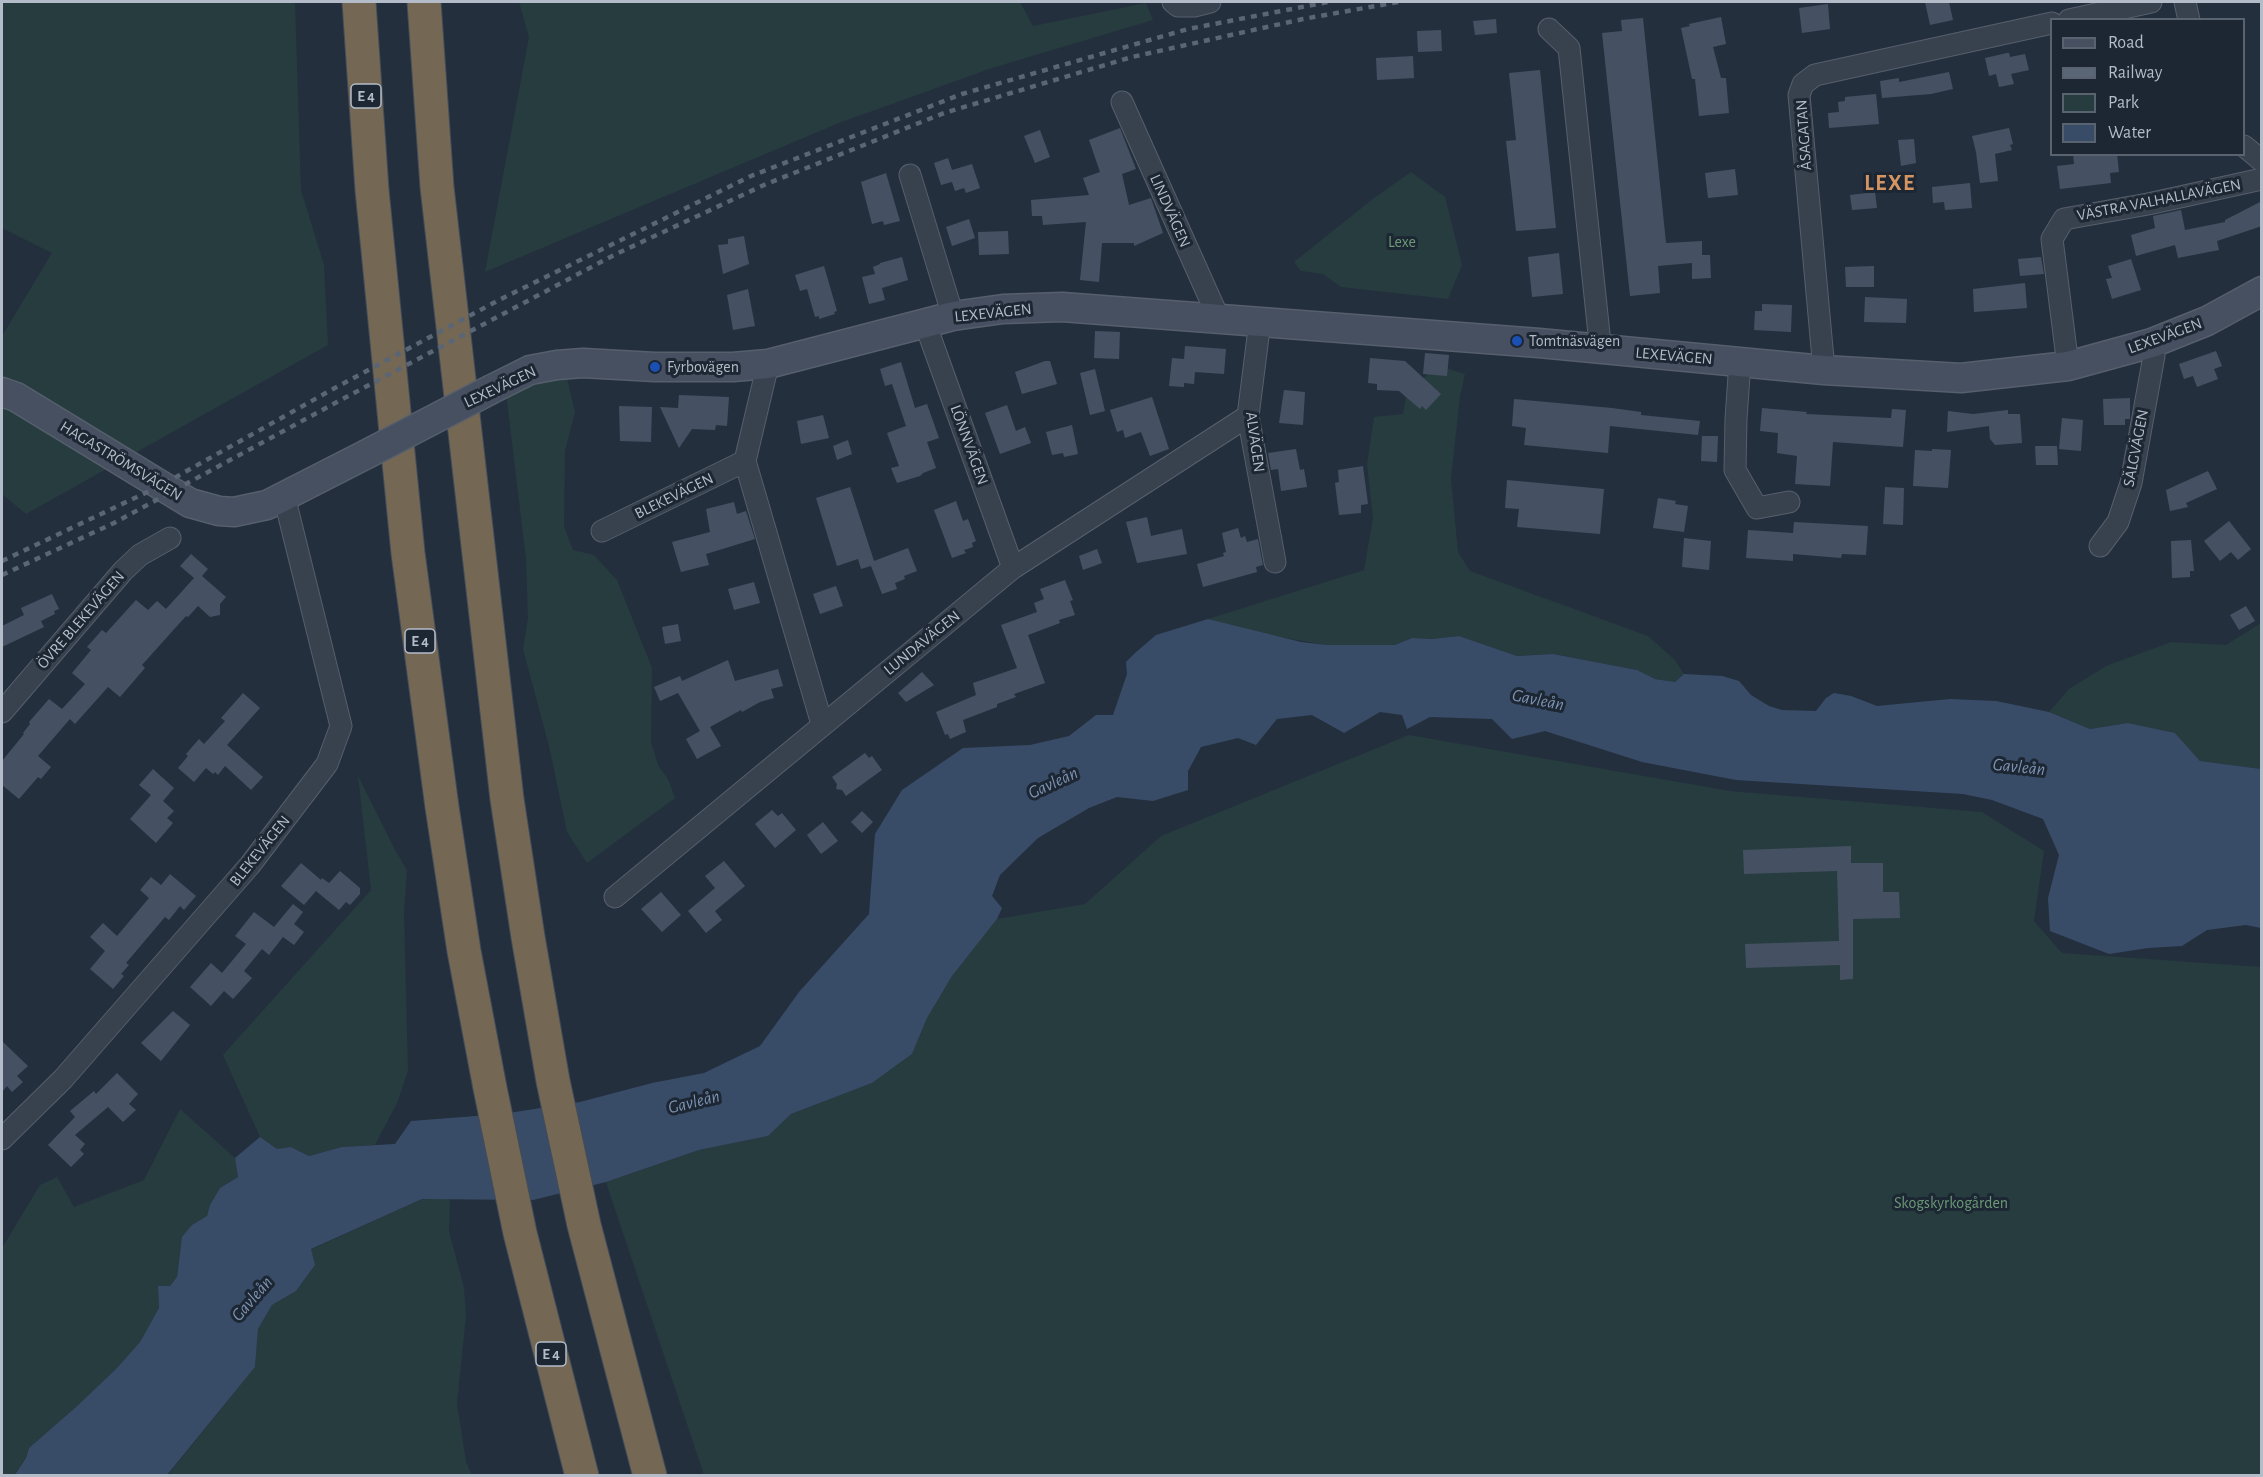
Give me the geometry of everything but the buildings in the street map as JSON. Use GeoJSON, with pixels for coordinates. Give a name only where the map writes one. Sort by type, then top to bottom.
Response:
{"type":"FeatureCollection","features":[{"type":"Feature","properties":{"kind":"highway","name":"E 4"},"geometry":{"type":"LineString","coordinates":[[359,2],[372,190],[408,554],[462,940],[520,1233],[582,1476]]}},
{"type":"Feature","properties":{"kind":"highway"},"geometry":{"type":"LineString","coordinates":[[424,2],[437,187],[507,799],[528,937],[553,1081],[584,1226],[650,1476]]}},
{"type":"Feature","properties":{"kind":"street"},"geometry":{"type":"LineString","coordinates":[[1173,2],[1178,6],[1194,6],[1210,2]]}},
{"type":"Feature","properties":{"kind":"street"},"geometry":{"type":"LineString","coordinates":[[2078,18],[2151,2]]}},
{"type":"Feature","properties":{"kind":"street"},"geometry":{"type":"LineString","coordinates":[[2185,2],[2189,18]]}},
{"type":"Feature","properties":{"kind":"street","name":"ÅSAGATAN"},"geometry":{"type":"LineString","coordinates":[[1824,370],[1799,95],[1803,84],[1815,75],[2050,23]]}},
{"type":"Feature","properties":{"kind":"street"},"geometry":{"type":"LineString","coordinates":[[1549,28],[1569,48],[1599,334],[1598,350]]}},
{"type":"Feature","properties":{"kind":"street","name":"LINDVÄGEN"},"geometry":{"type":"LineString","coordinates":[[1122,102],[1218,319]]}},
{"type":"Feature","properties":{"kind":"street"},"geometry":{"type":"LineString","coordinates":[[2245,147],[2262,161]]}},
{"type":"Feature","properties":{"kind":"street"},"geometry":{"type":"LineString","coordinates":[[910,175],[953,316]]}},
{"type":"Feature","properties":{"kind":"street","name":"VÄSTRA VALHALLAVÄGEN"},"geometry":{"type":"LineString","coordinates":[[2068,366],[2052,239],[2064,219],[2148,204],[2262,179]]}},
{"type":"Feature","properties":{"kind":"street","name":"LEXEVÄGEN"},"geometry":{"type":"LineString","coordinates":[[281,498],[530,370],[583,363],[666,367],[768,364],[953,316],[1003,309],[1062,307],[1260,321],[1539,343],[1824,370],[1961,378],[2068,366],[2152,343],[2207,321],[2262,291]]}},
{"type":"Feature","properties":{"kind":"street","name":"ALVÄGEN"},"geometry":{"type":"LineString","coordinates":[[1260,321],[1248,416],[1275,562]]}},
{"type":"Feature","properties":{"kind":"street","name":"LÖNNVÄGEN"},"geometry":{"type":"LineString","coordinates":[[925,323],[1012,568]]}},
{"type":"Feature","properties":{"kind":"street","name":"SÄLGVÄGEN"},"geometry":{"type":"LineString","coordinates":[[2100,546],[2118,522],[2131,483],[2154,356],[2152,343]]}},
{"type":"Feature","properties":{"kind":"street"},"geometry":{"type":"LineString","coordinates":[[1740,362],[1735,470],[1757,508],[1789,502]]}},
{"type":"Feature","properties":{"kind":"street"},"geometry":{"type":"LineString","coordinates":[[768,364],[746,461],[822,724]]}},
{"type":"Feature","properties":{"kind":"street","name":"HAGASTRÖMSVÄGEN"},"geometry":{"type":"LineString","coordinates":[[2,392],[16,397],[190,503],[219,511],[234,512],[267,505],[281,498]]}},
{"type":"Feature","properties":{"kind":"street","name":"LUNDAVÄGEN"},"geometry":{"type":"LineString","coordinates":[[615,897],[1012,568],[1248,416]]}},
{"type":"Feature","properties":{"kind":"street","name":"BLEKEVÄGEN"},"geometry":{"type":"LineString","coordinates":[[602,531],[746,461]]}},
{"type":"Feature","properties":{"kind":"street","name":"BLEKEVÄGEN"},"geometry":{"type":"LineString","coordinates":[[2,1139],[63,1079],[250,865],[327,764],[341,726],[287,508],[281,498]]}},
{"type":"Feature","properties":{"kind":"street","name":"ÖVRE BLEKEVÄGEN"},"geometry":{"type":"LineString","coordinates":[[2,712],[123,571],[140,555],[170,538]]}},
{"type":"Feature","properties":{"kind":"green space"},"geometry":{"type":"Polygon","coordinates":[[[2,2],[295,2],[301,190],[324,265],[328,345],[26,514],[2,494],[2,336],[52,253],[2,228],[2,2]]]}},
{"type":"Feature","properties":{"kind":"green space"},"geometry":{"type":"Polygon","coordinates":[[[519,2],[1020,2],[1033,26],[1146,3],[1153,20],[992,68],[839,123],[485,272],[529,37],[519,2]]]}},
{"type":"Feature","properties":{"kind":"green space","name":"Lexe"},"geometry":{"type":"Polygon","coordinates":[[[1411,172],[1445,197],[1462,265],[1448,299],[1341,287],[1323,274],[1301,271],[1294,262],[1374,198],[1411,172]]]}},
{"type":"Feature","properties":{"kind":"green space"},"geometry":{"type":"Polygon","coordinates":[[[1436,365],[1465,374],[1460,396],[1451,479],[1458,552],[1470,571],[1648,636],[1675,660],[1684,674],[1675,682],[1655,679],[1637,670],[1553,654],[1517,656],[1459,636],[1432,639],[1412,638],[1395,645],[1327,645],[1268,635],[1208,619],[1364,570],[1373,518],[1367,465],[1374,417],[1403,414],[1408,384],[1425,377],[1436,365]]]}},
{"type":"Feature","properties":{"kind":"green space"},"geometry":{"type":"Polygon","coordinates":[[[567,378],[575,412],[565,451],[564,526],[573,550],[594,555],[617,580],[652,668],[651,742],[658,765],[668,779],[675,798],[587,863],[567,832],[549,746],[523,649],[528,618],[526,559],[506,393],[514,382],[567,378]]]}},
{"type":"Feature","properties":{"kind":"green space"},"geometry":{"type":"Polygon","coordinates":[[[2261,623],[2261,769],[2200,761],[2175,733],[2128,723],[2090,729],[2049,712],[2069,689],[2106,666],[2171,642],[2226,645],[2261,623]]]}},
{"type":"Feature","properties":{"kind":"green space","name":"Skogskyrkogården"},"geometry":{"type":"Polygon","coordinates":[[[1409,735],[1730,791],[1982,812],[2044,851],[2034,921],[2062,953],[2261,967],[2261,1475],[704,1475],[606,1182],[699,1150],[768,1136],[791,1114],[872,1083],[912,1054],[927,1018],[952,976],[997,919],[1085,904],[1161,836],[1409,735]]]}},
{"type":"Feature","properties":{"kind":"green space"},"geometry":{"type":"Polygon","coordinates":[[[358,776],[407,870],[404,914],[408,1071],[397,1103],[375,1145],[342,1147],[309,1156],[291,1147],[277,1149],[260,1137],[223,1055],[371,890],[358,776]]]}},
{"type":"Feature","properties":{"kind":"green space"},"geometry":{"type":"Polygon","coordinates":[[[180,1109],[235,1158],[238,1177],[220,1188],[210,1205],[207,1216],[192,1225],[180,1251],[177,1277],[170,1286],[158,1286],[159,1308],[140,1342],[117,1368],[29,1448],[26,1458],[14,1475],[2,1475],[2,1248],[40,1185],[57,1177],[74,1207],[144,1180],[180,1109]]]}},
{"type":"Feature","properties":{"kind":"green space"},"geometry":{"type":"Polygon","coordinates":[[[422,1199],[450,1199],[449,1231],[464,1288],[466,1316],[457,1403],[466,1462],[472,1475],[167,1476],[255,1367],[258,1329],[272,1305],[296,1291],[315,1265],[310,1250],[422,1199]]]}},
{"type":"Feature","properties":{"kind":"water","name":"Gavleån"},"geometry":{"type":"Polygon","coordinates":[[[1208,619],[1301,642],[1327,645],[1395,645],[1412,638],[1432,639],[1459,636],[1517,656],[1553,654],[1637,670],[1655,679],[1675,682],[1684,674],[1722,676],[1739,681],[1751,695],[1769,706],[1782,710],[1816,711],[1826,698],[1834,693],[1851,696],[1877,706],[1950,699],[1996,701],[2049,712],[2090,729],[2128,723],[2175,733],[2200,761],[2261,769],[2261,928],[2246,925],[2207,930],[2182,946],[2109,954],[2050,931],[2048,898],[2059,855],[2043,819],[1992,800],[1963,794],[1736,780],[1642,762],[1545,731],[1512,739],[1492,719],[1430,717],[1407,729],[1402,715],[1380,712],[1344,733],[1312,715],[1277,719],[1256,745],[1238,738],[1201,747],[1188,771],[1188,790],[1153,801],[1117,797],[1089,808],[1038,838],[1000,875],[992,896],[1002,908],[997,919],[952,976],[927,1018],[912,1054],[872,1083],[791,1114],[768,1136],[699,1150],[606,1182],[533,1200],[422,1199],[311,1249],[315,1265],[296,1291],[272,1305],[258,1329],[255,1367],[167,1475],[14,1476],[26,1458],[29,1448],[117,1368],[140,1342],[159,1308],[158,1286],[170,1286],[177,1277],[182,1237],[192,1225],[207,1216],[210,1205],[220,1188],[238,1177],[235,1158],[260,1137],[277,1149],[291,1147],[309,1156],[342,1147],[395,1144],[411,1121],[502,1114],[580,1102],[652,1083],[704,1073],[760,1046],[799,992],[869,914],[875,834],[902,790],[963,748],[1030,745],[1069,736],[1096,715],[1113,715],[1127,674],[1126,662],[1156,635],[1208,619]]]}},
{"type":"Feature","properties":{"kind":"railway"},"geometry":{"type":"LineString","coordinates":[[2,561],[160,486],[333,389],[499,300],[751,176],[962,94],[1188,29],[1328,2]]}},
{"type":"Feature","properties":{"kind":"railway"},"geometry":{"type":"LineString","coordinates":[[2,575],[114,523],[616,254],[764,185],[944,113],[1132,57],[1303,19],[1398,2]]}},
{"type":"Feature","properties":{"kind":"place","name":"Tomtnäsvägen"},"geometry":{"type":"Point","coordinates":[1517,341]}},
{"type":"Feature","properties":{"kind":"place","name":"Fyrbovägen"},"geometry":{"type":"Point","coordinates":[655,367]}},
{"type":"Feature","properties":{"kind":"district","name":"LEXE"},"geometry":{"type":"Point","coordinates":[1890,183]}}]}
